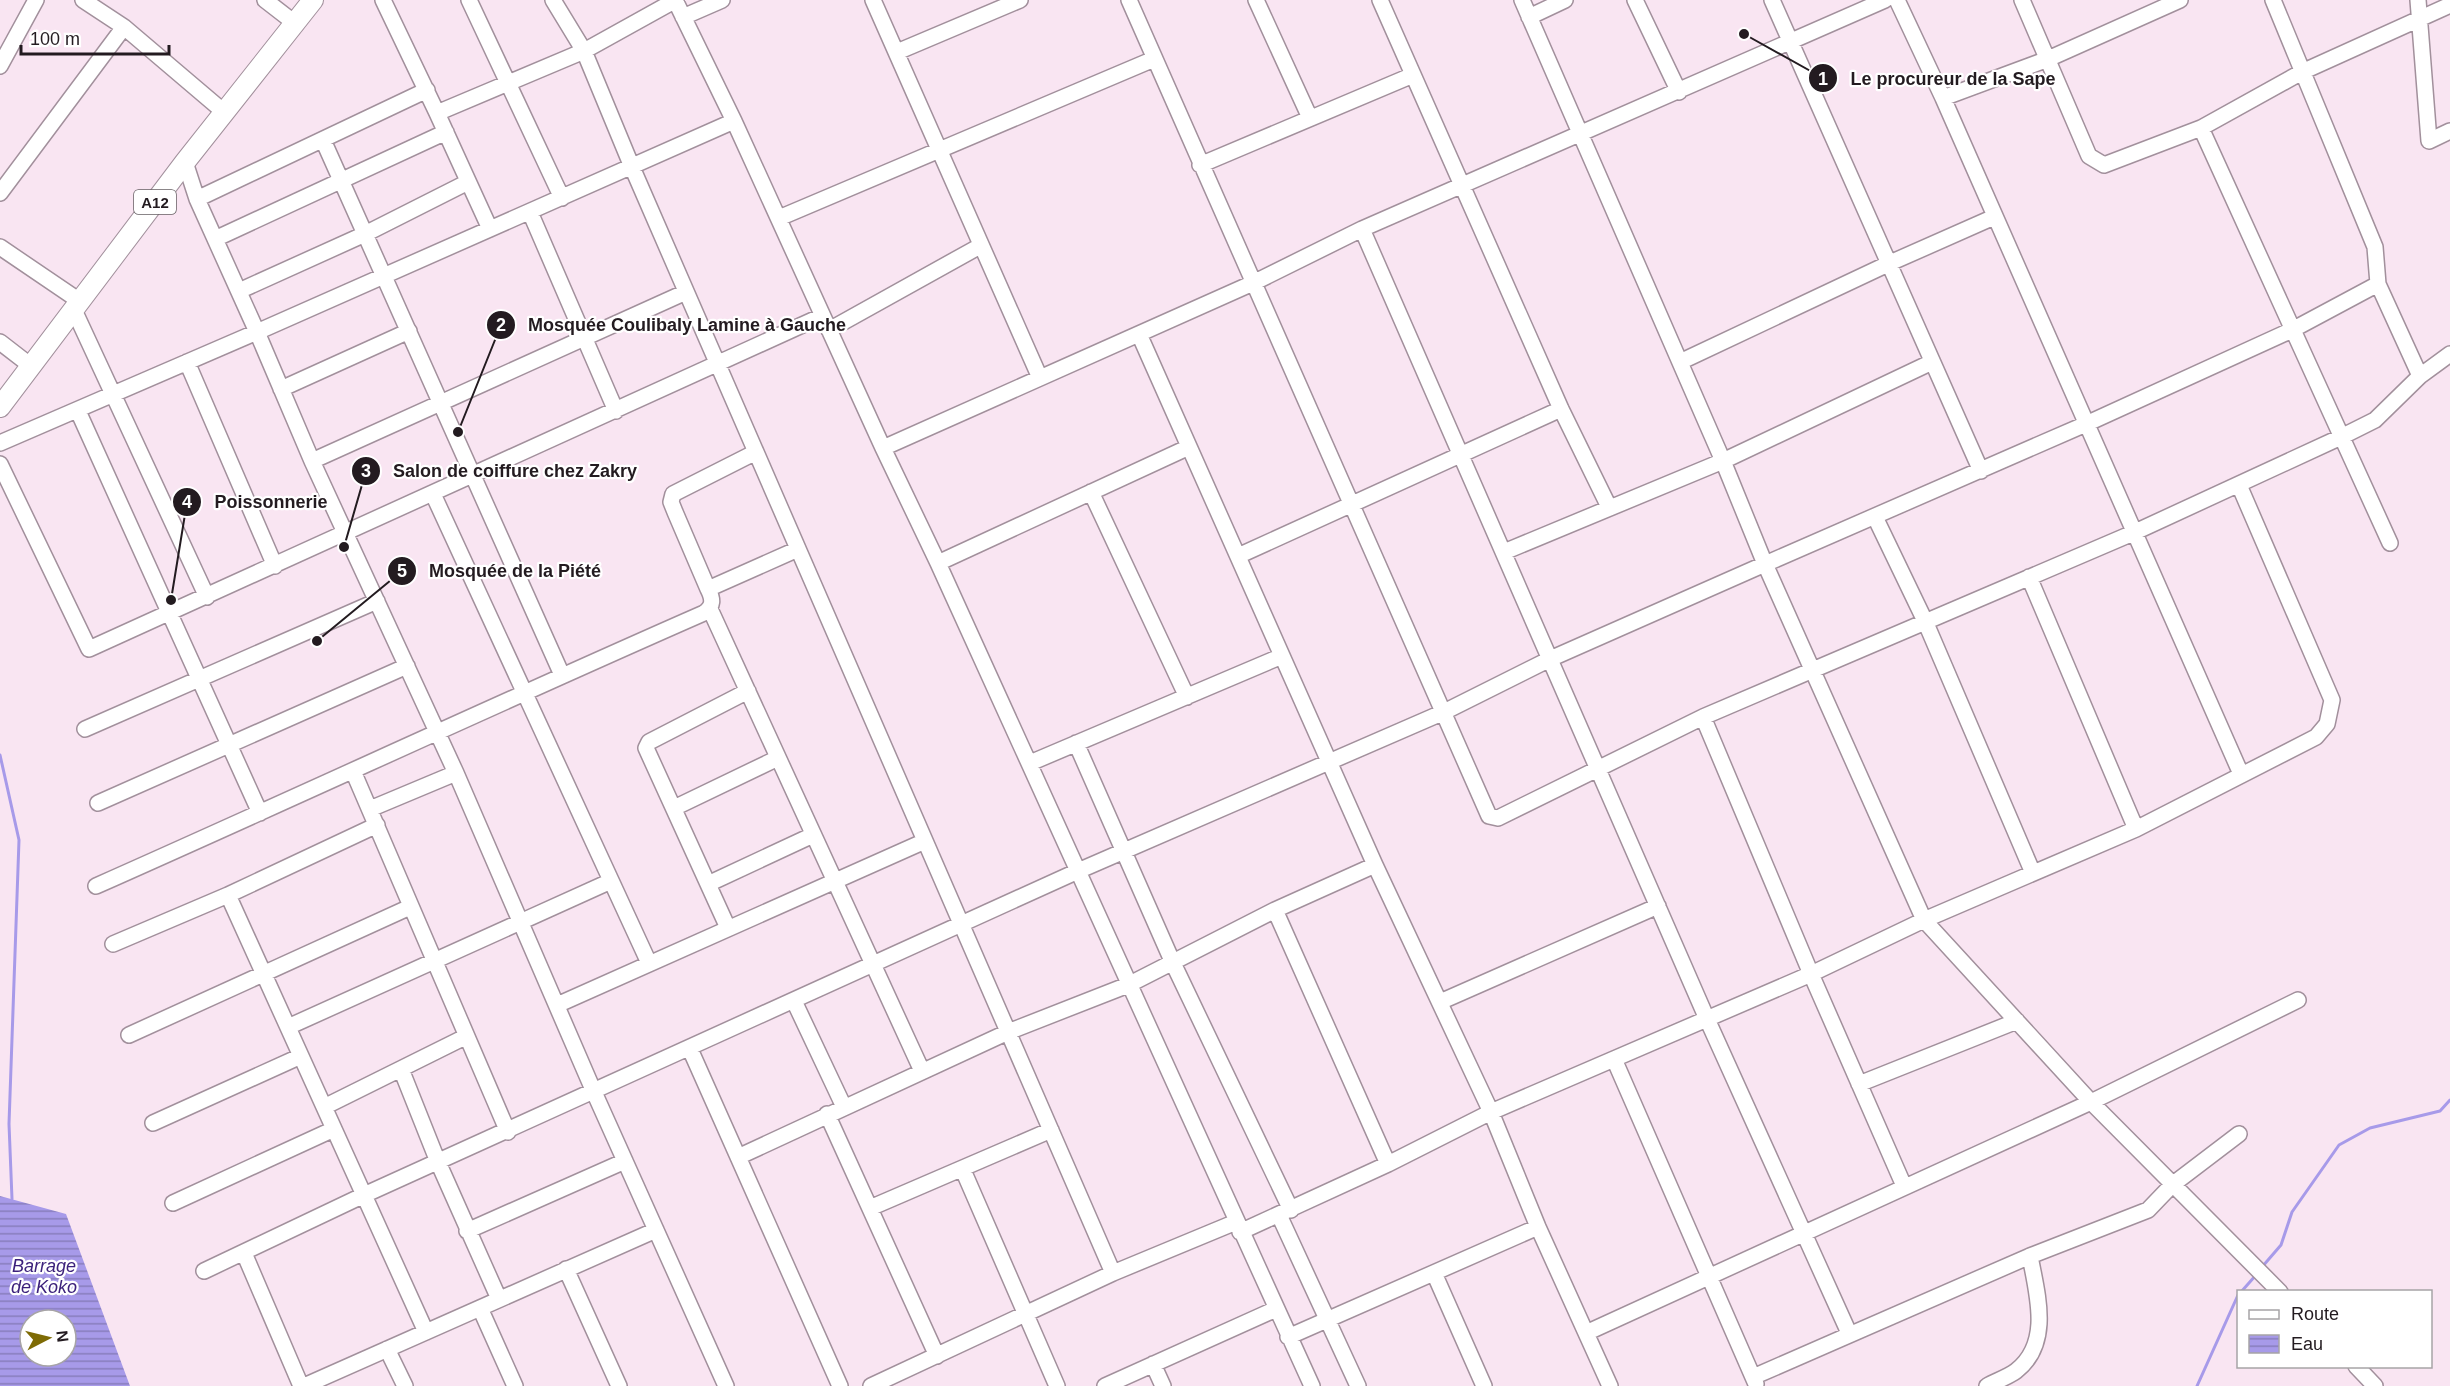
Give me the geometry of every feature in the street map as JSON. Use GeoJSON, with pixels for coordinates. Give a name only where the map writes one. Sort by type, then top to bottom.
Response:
{"type":"FeatureCollection","features":[{"type":"Feature","properties":{"kind":"main road","name":"A12"},"geometry":{"type":"LineString","coordinates":[[0,407],[184,162],[313,0]]}},
{"type":"Feature","properties":{"kind":"street"},"geometry":{"type":"LineString","coordinates":[[0,66],[36,0]]}},
{"type":"Feature","properties":{"kind":"street"},"geometry":{"type":"LineString","coordinates":[[83,0],[124,27],[224,112]]}},
{"type":"Feature","properties":{"kind":"street"},"geometry":{"type":"LineString","coordinates":[[265,0],[296,24]]}},
{"type":"Feature","properties":{"kind":"street"},"geometry":{"type":"LineString","coordinates":[[383,0],[490,229]]}},
{"type":"Feature","properties":{"kind":"street"},"geometry":{"type":"LineString","coordinates":[[469,0],[562,198]]}},
{"type":"Feature","properties":{"kind":"street"},"geometry":{"type":"LineString","coordinates":[[553,0],[584,51],[686,292],[1113,1273]]}},
{"type":"Feature","properties":{"kind":"street"},"geometry":{"type":"LineString","coordinates":[[437,113],[508,81],[584,51],[676,0],[1030,763],[1128,985],[1312,1386]]}},
{"type":"Feature","properties":{"kind":"street"},"geometry":{"type":"LineString","coordinates":[[683,17],[722,0]]}},
{"type":"Feature","properties":{"kind":"street"},"geometry":{"type":"LineString","coordinates":[[873,0],[1040,378]]}},
{"type":"Feature","properties":{"kind":"street"},"geometry":{"type":"LineString","coordinates":[[897,52],[1020,0]]}},
{"type":"Feature","properties":{"kind":"street"},"geometry":{"type":"LineString","coordinates":[[1129,0],[1489,816],[1498,818],[1703,717],[2133,533],[2341,437],[2375,420],[2420,376],[2450,354]]}},
{"type":"Feature","properties":{"kind":"street"},"geometry":{"type":"LineString","coordinates":[[1256,0],[1310,118]]}},
{"type":"Feature","properties":{"kind":"street"},"geometry":{"type":"LineString","coordinates":[[1380,0],[1561,409],[1609,507]]}},
{"type":"Feature","properties":{"kind":"street"},"geometry":{"type":"LineString","coordinates":[[1522,0],[1723,461],[1765,564],[1924,920],[2091,1102],[2278,1290]]}},
{"type":"Feature","properties":{"kind":"street"},"geometry":{"type":"LineString","coordinates":[[1529,17],[1565,0]]}},
{"type":"Feature","properties":{"kind":"street"},"geometry":{"type":"LineString","coordinates":[[1635,0],[1679,92]]}},
{"type":"Feature","properties":{"kind":"street"},"geometry":{"type":"LineString","coordinates":[[1772,0],[1981,471]]}},
{"type":"Feature","properties":{"kind":"street"},"geometry":{"type":"LineString","coordinates":[[883,448],[1253,283],[1362,229],[1885,0]]}},
{"type":"Feature","properties":{"kind":"street"},"geometry":{"type":"LineString","coordinates":[[1897,0],[1943,98],[2241,774]]}},
{"type":"Feature","properties":{"kind":"street"},"geometry":{"type":"LineString","coordinates":[[2022,0],[2089,156],[2104,165],[2201,128],[2302,72],[2450,6]]}},
{"type":"Feature","properties":{"kind":"street"},"geometry":{"type":"LineString","coordinates":[[1943,98],[2048,59],[2180,0]]}},
{"type":"Feature","properties":{"kind":"street"},"geometry":{"type":"LineString","coordinates":[[2273,0],[2375,247],[2378,284],[2420,376]]}},
{"type":"Feature","properties":{"kind":"street"},"geometry":{"type":"LineString","coordinates":[[2418,0],[2428,141],[2450,131]]}},
{"type":"Feature","properties":{"kind":"street"},"geometry":{"type":"LineString","coordinates":[[0,193],[124,27]]}},
{"type":"Feature","properties":{"kind":"street"},"geometry":{"type":"LineString","coordinates":[[779,218],[1154,59]]}},
{"type":"Feature","properties":{"kind":"street"},"geometry":{"type":"LineString","coordinates":[[1200,165],[1413,75]]}},
{"type":"Feature","properties":{"kind":"street"},"geometry":{"type":"LineString","coordinates":[[197,199],[427,90]]}},
{"type":"Feature","properties":{"kind":"street"},"geometry":{"type":"LineString","coordinates":[[0,443],[115,395],[734,121]]}},
{"type":"Feature","properties":{"kind":"street"},"geometry":{"type":"LineString","coordinates":[[2201,128],[2390,543]]}},
{"type":"Feature","properties":{"kind":"street"},"geometry":{"type":"LineString","coordinates":[[215,239],[446,132]]}},
{"type":"Feature","properties":{"kind":"street"},"geometry":{"type":"LineString","coordinates":[[323,140],[562,675]]}},
{"type":"Feature","properties":{"kind":"street"},"geometry":{"type":"LineString","coordinates":[[184,162],[197,199],[312,460],[456,773],[594,1092],[726,1386]]}},
{"type":"Feature","properties":{"kind":"street"},"geometry":{"type":"LineString","coordinates":[[239,291],[365,234],[468,182]]}},
{"type":"Feature","properties":{"kind":"street"},"geometry":{"type":"LineString","coordinates":[[530,212],[616,411]]}},
{"type":"Feature","properties":{"kind":"street"},"geometry":{"type":"LineString","coordinates":[[1680,362],[1890,263],[1994,217]]}},
{"type":"Feature","properties":{"kind":"street"},"geometry":{"type":"LineString","coordinates":[[1362,229],[1707,1019],[1849,1334]]}},
{"type":"Feature","properties":{"kind":"street"},"geometry":{"type":"LineString","coordinates":[[829,330],[980,246]]}},
{"type":"Feature","properties":{"kind":"street"},"geometry":{"type":"LineString","coordinates":[[0,247],[77,306],[207,597]]}},
{"type":"Feature","properties":{"kind":"street"},"geometry":{"type":"LineString","coordinates":[[204,1271],[364,1195],[508,1132],[1078,871],[1444,712],[1550,659],[2086,424],[2292,330],[2378,284]]}},
{"type":"Feature","properties":{"kind":"street"},"geometry":{"type":"LineString","coordinates":[[312,460],[686,292]]}},
{"type":"Feature","properties":{"kind":"street"},"geometry":{"type":"LineString","coordinates":[[0,465],[89,649],[433,495],[822,316]]}},
{"type":"Feature","properties":{"kind":"street"},"geometry":{"type":"LineString","coordinates":[[281,388],[409,331]]}},
{"type":"Feature","properties":{"kind":"street"},"geometry":{"type":"LineString","coordinates":[[1139,334],[1375,865],[1491,1112],[1538,1227],[1610,1386]]}},
{"type":"Feature","properties":{"kind":"street"},"geometry":{"type":"LineString","coordinates":[[0,342],[31,366]]}},
{"type":"Feature","properties":{"kind":"street"},"geometry":{"type":"LineString","coordinates":[[187,362],[275,566]]}},
{"type":"Feature","properties":{"kind":"street"},"geometry":{"type":"LineString","coordinates":[[1504,552],[1723,461],[1932,362]]}},
{"type":"Feature","properties":{"kind":"street"},"geometry":{"type":"LineString","coordinates":[[1238,556],[1561,409]]}},
{"type":"Feature","properties":{"kind":"street"},"geometry":{"type":"LineString","coordinates":[[78,411],[260,813]]}},
{"type":"Feature","properties":{"kind":"street"},"geometry":{"type":"LineString","coordinates":[[938,563],[1189,447]]}},
{"type":"Feature","properties":{"kind":"street"},"geometry":{"type":"LineString","coordinates":[[756,452],[673,494],[671,502],[712,598],[710,609],[922,1071]]}},
{"type":"Feature","properties":{"kind":"street"},"geometry":{"type":"LineString","coordinates":[[872,1386],[1113,1273],[1285,1212],[1491,1112],[1811,974],[1924,920],[2136,829],[2316,736],[2327,724],[2332,700],[2239,485]]}},
{"type":"Feature","properties":{"kind":"street"},"geometry":{"type":"LineString","coordinates":[[1091,492],[1187,697]]}},
{"type":"Feature","properties":{"kind":"street"},"geometry":{"type":"LineString","coordinates":[[433,495],[649,963]]}},
{"type":"Feature","properties":{"kind":"street"},"geometry":{"type":"LineString","coordinates":[[1875,517],[1925,621],[2033,873]]}},
{"type":"Feature","properties":{"kind":"street"},"geometry":{"type":"LineString","coordinates":[[708,589],[798,549]]}},
{"type":"Feature","properties":{"kind":"street"},"geometry":{"type":"LineString","coordinates":[[2029,577],[2136,829]]}},
{"type":"Feature","properties":{"kind":"street"},"geometry":{"type":"LineString","coordinates":[[85,729],[377,601]]}},
{"type":"Feature","properties":{"kind":"street"},"geometry":{"type":"LineString","coordinates":[[96,886],[710,609]]}},
{"type":"Feature","properties":{"kind":"street"},"geometry":{"type":"LineString","coordinates":[[1030,763],[1282,656]]}},
{"type":"Feature","properties":{"kind":"street"},"geometry":{"type":"LineString","coordinates":[[98,803],[406,666]]}},
{"type":"Feature","properties":{"kind":"street"},"geometry":{"type":"LineString","coordinates":[[728,927],[646,748],[649,742],[748,691]]}},
{"type":"Feature","properties":{"kind":"street"},"geometry":{"type":"LineString","coordinates":[[1703,717],[1811,974],[1904,1186]]}},
{"type":"Feature","properties":{"kind":"street"},"geometry":{"type":"LineString","coordinates":[[1076,743],[1285,1212],[1328,1320],[1358,1386]]}},
{"type":"Feature","properties":{"kind":"street"},"geometry":{"type":"LineString","coordinates":[[674,808],[778,758]]}},
{"type":"Feature","properties":{"kind":"street"},"geometry":{"type":"LineString","coordinates":[[352,771],[508,1132]]}},
{"type":"Feature","properties":{"kind":"street"},"geometry":{"type":"LineString","coordinates":[[370,809],[456,773]]}},
{"type":"Feature","properties":{"kind":"street"},"geometry":{"type":"LineString","coordinates":[[113,944],[228,895],[377,825]]}},
{"type":"Feature","properties":{"kind":"street"},"geometry":{"type":"LineString","coordinates":[[708,884],[813,835]]}},
{"type":"Feature","properties":{"kind":"street"},"geometry":{"type":"LineString","coordinates":[[557,1005],[728,927],[925,842]]}},
{"type":"Feature","properties":{"kind":"street"},"geometry":{"type":"LineString","coordinates":[[738,1157],[1008,1032],[1128,985],[1275,910],[1375,865]]}},
{"type":"Feature","properties":{"kind":"street"},"geometry":{"type":"LineString","coordinates":[[288,1028],[611,881]]}},
{"type":"Feature","properties":{"kind":"street"},"geometry":{"type":"LineString","coordinates":[[228,895],[426,1332]]}},
{"type":"Feature","properties":{"kind":"street"},"geometry":{"type":"LineString","coordinates":[[1440,1002],[1658,906]]}},
{"type":"Feature","properties":{"kind":"street"},"geometry":{"type":"LineString","coordinates":[[129,1035],[410,907]]}},
{"type":"Feature","properties":{"kind":"street"},"geometry":{"type":"LineString","coordinates":[[1275,910],[1388,1164]]}},
{"type":"Feature","properties":{"kind":"street"},"geometry":{"type":"LineString","coordinates":[[1586,1333],[2091,1102],[2298,1000]]}},
{"type":"Feature","properties":{"kind":"street"},"geometry":{"type":"LineString","coordinates":[[794,1001],[843,1107]]}},
{"type":"Feature","properties":{"kind":"street"},"geometry":{"type":"LineString","coordinates":[[1859,1084],[2017,1021]]}},
{"type":"Feature","properties":{"kind":"street"},"geometry":{"type":"LineString","coordinates":[[324,1107],[465,1036]]}},
{"type":"Feature","properties":{"kind":"street"},"geometry":{"type":"LineString","coordinates":[[690,1049],[840,1386]]}},
{"type":"Feature","properties":{"kind":"street"},"geometry":{"type":"LineString","coordinates":[[153,1123],[301,1056]]}},
{"type":"Feature","properties":{"kind":"street"},"geometry":{"type":"LineString","coordinates":[[1614,1059],[1755,1381],[1849,1334],[2030,1256],[2148,1210],[2172,1185],[2239,1134]]}},
{"type":"Feature","properties":{"kind":"street"},"geometry":{"type":"LineString","coordinates":[[401,1069],[467,1231],[499,1299]]}},
{"type":"Feature","properties":{"kind":"street"},"geometry":{"type":"LineString","coordinates":[[827,1114],[936,1356]]}},
{"type":"Feature","properties":{"kind":"street"},"geometry":{"type":"LineString","coordinates":[[173,1203],[334,1129]]}},
{"type":"Feature","properties":{"kind":"street"},"geometry":{"type":"LineString","coordinates":[[870,1208],[963,1170],[1051,1130]]}},
{"type":"Feature","properties":{"kind":"street"},"geometry":{"type":"LineString","coordinates":[[467,1231],[625,1161]]}},
{"type":"Feature","properties":{"kind":"street"},"geometry":{"type":"LineString","coordinates":[[963,1170],[1058,1386]]}},
{"type":"Feature","properties":{"kind":"street"},"geometry":{"type":"LineString","coordinates":[[1288,1338],[1538,1227]]}},
{"type":"Feature","properties":{"kind":"street"},"geometry":{"type":"LineString","coordinates":[[244,1253],[303,1386],[656,1230]]}},
{"type":"Feature","properties":{"kind":"street"},"geometry":{"type":"LineString","coordinates":[[1987,1386],[2016,1371],[2029,1357],[2038,1340],[2038,1297],[2030,1256]]}},
{"type":"Feature","properties":{"kind":"street"},"geometry":{"type":"LineString","coordinates":[[566,1269],[619,1386]]}},
{"type":"Feature","properties":{"kind":"street"},"geometry":{"type":"LineString","coordinates":[[1434,1273],[1484,1386]]}},
{"type":"Feature","properties":{"kind":"street"},"geometry":{"type":"LineString","coordinates":[[480,1308],[514,1386]]}},
{"type":"Feature","properties":{"kind":"street"},"geometry":{"type":"LineString","coordinates":[[1105,1386],[1276,1309]]}},
{"type":"Feature","properties":{"kind":"street"},"geometry":{"type":"LineString","coordinates":[[387,1349],[405,1386]]}},
{"type":"Feature","properties":{"kind":"street"},"geometry":{"type":"LineString","coordinates":[[1153,1364],[1163,1386]]}},
{"type":"Feature","properties":{"kind":"street"},"geometry":{"type":"LineString","coordinates":[[2358,1368],[2375,1386]]}},
{"type":"Feature","properties":{"kind":"water","name":"Barrage de Koko"},"geometry":{"type":"Polygon","coordinates":[[[0,1196],[66,1214],[130,1386],[0,1386],[0,1196]]]}},
{"type":"Feature","properties":{"kind":"waterway"},"geometry":{"type":"LineString","coordinates":[[0,755],[19,840],[9,1124],[12,1199]]}},
{"type":"Feature","properties":{"kind":"waterway"},"geometry":{"type":"LineString","coordinates":[[2262,1267],[2281,1245],[2292,1212],[2339,1145],[2370,1128],[2440,1111],[2450,1100]]}},
{"type":"Feature","properties":{"kind":"waterway"},"geometry":{"type":"LineString","coordinates":[[2243,1290],[2256,1275]]}},
{"type":"Feature","properties":{"kind":"waterway"},"geometry":{"type":"LineString","coordinates":[[2197,1386],[2237,1297]]}},
{"type":"Feature","properties":{"kind":"place","name":"Le procureur de la Sape"},"geometry":{"type":"Point","coordinates":[1744,34]}},
{"type":"Feature","properties":{"kind":"place","name":"Mosquée Coulibaly Lamine à Gauche"},"geometry":{"type":"Point","coordinates":[458,432]}},
{"type":"Feature","properties":{"kind":"place","name":"Salon de coiffure chez Zakry"},"geometry":{"type":"Point","coordinates":[344,547]}},
{"type":"Feature","properties":{"kind":"place","name":"Poissonnerie"},"geometry":{"type":"Point","coordinates":[171,600]}},
{"type":"Feature","properties":{"kind":"place","name":"Mosquée de la Piété"},"geometry":{"type":"Point","coordinates":[317,641]}}]}
